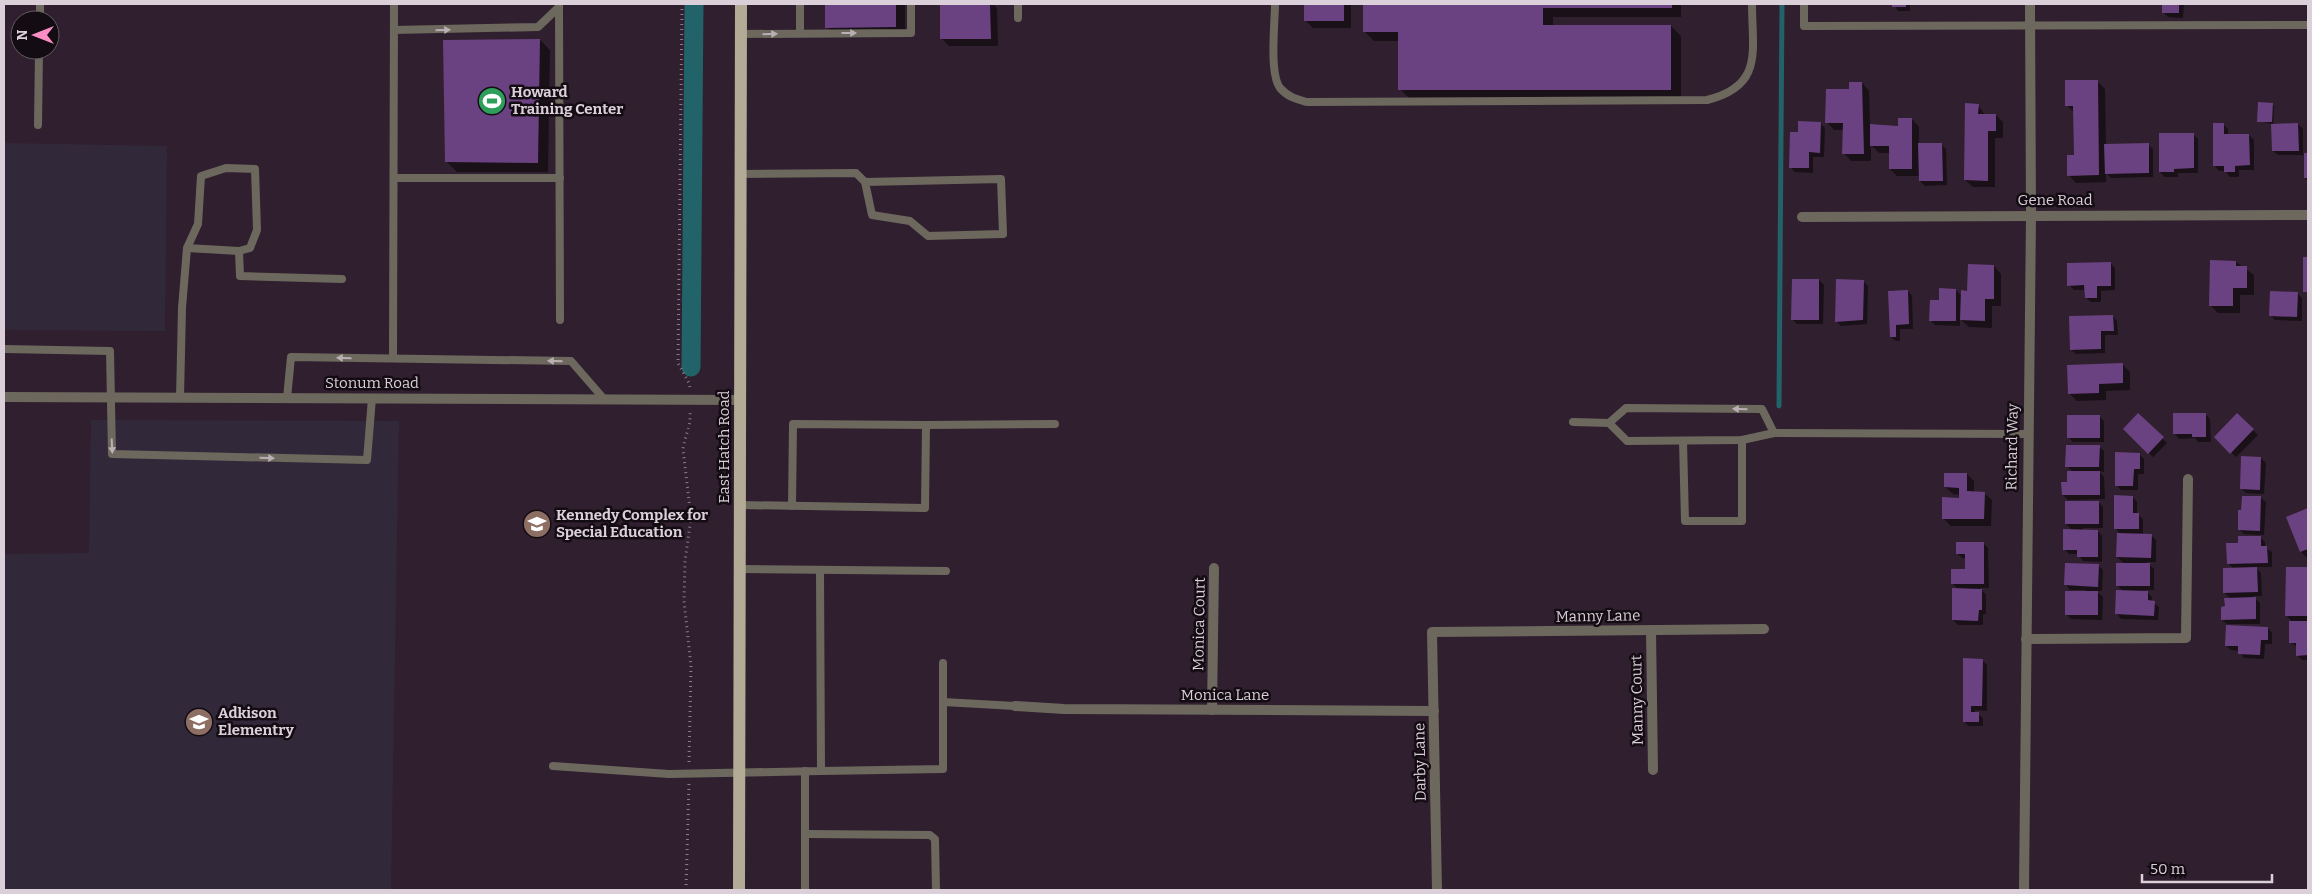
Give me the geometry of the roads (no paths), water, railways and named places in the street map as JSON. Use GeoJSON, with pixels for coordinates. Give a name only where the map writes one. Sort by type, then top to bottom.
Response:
{"type":"FeatureCollection","features":[{"type":"Feature","properties":{"kind":"main road","name":"East Hatch Road"},"geometry":{"type":"LineString","coordinates":[[739,890],[741,4]]}},
{"type":"Feature","properties":{"kind":"street","name":"Richard Way"},"geometry":{"type":"LineString","coordinates":[[2024,890],[2027,434],[2031,214],[2030,4]]}},
{"type":"Feature","properties":{"kind":"street","name":"Gene Road"},"geometry":{"type":"LineString","coordinates":[[1802,217],[2031,214],[2308,215]]}},
{"type":"Feature","properties":{"kind":"street","name":"Stonum Road"},"geometry":{"type":"LineString","coordinates":[[4,397],[740,400]]}},
{"type":"Feature","properties":{"kind":"street"},"geometry":{"type":"LineString","coordinates":[[2026,639],[2186,638],[2188,479]]}},
{"type":"Feature","properties":{"kind":"street","name":"Monica Court"},"geometry":{"type":"LineString","coordinates":[[1212,710],[1214,568]]}},
{"type":"Feature","properties":{"kind":"street","name":"Manny Lane"},"geometry":{"type":"LineString","coordinates":[[1432,632],[1764,629]]}},
{"type":"Feature","properties":{"kind":"street","name":"Manny Court"},"geometry":{"type":"LineString","coordinates":[[1651,630],[1653,770]]}},
{"type":"Feature","properties":{"kind":"street","name":"Darby Lane"},"geometry":{"type":"LineString","coordinates":[[1432,632],[1437,890]]}},
{"type":"Feature","properties":{"kind":"street","name":"Monica Lane"},"geometry":{"type":"LineString","coordinates":[[1015,706],[1064,709],[1434,711]]}},
{"type":"Feature","properties":{"kind":"lane"},"geometry":{"type":"LineString","coordinates":[[393,358],[394,4]]}},
{"type":"Feature","properties":{"kind":"lane"},"geometry":{"type":"LineString","coordinates":[[800,4],[800,34]]}},
{"type":"Feature","properties":{"kind":"lane"},"geometry":{"type":"LineString","coordinates":[[741,34],[910,34],[911,4]]}},
{"type":"Feature","properties":{"kind":"lane"},"geometry":{"type":"LineString","coordinates":[[1018,4],[1018,18]]}},
{"type":"Feature","properties":{"kind":"lane"},"geometry":{"type":"LineString","coordinates":[[1275,4],[1274,73],[1280,87],[1293,99],[1307,102],[1707,100],[1727,95],[1748,74],[1752,62],[1752,4]]}},
{"type":"Feature","properties":{"kind":"lane"},"geometry":{"type":"LineString","coordinates":[[1804,4],[1804,26],[2030,24],[2071,26],[2308,25]]}},
{"type":"Feature","properties":{"kind":"lane"},"geometry":{"type":"LineString","coordinates":[[394,30],[538,27],[557,5]]}},
{"type":"Feature","properties":{"kind":"lane"},"geometry":{"type":"LineString","coordinates":[[557,5],[560,320]]}},
{"type":"Feature","properties":{"kind":"lane"},"geometry":{"type":"LineString","coordinates":[[38,126],[39,60]]}},
{"type":"Feature","properties":{"kind":"lane"},"geometry":{"type":"LineString","coordinates":[[180,398],[182,308],[187,248],[198,224],[201,176],[226,168],[255,169],[257,230],[250,248],[240,251],[187,248]]}},
{"type":"Feature","properties":{"kind":"lane"},"geometry":{"type":"LineString","coordinates":[[741,174],[856,173],[865,182],[872,215],[910,221],[928,236],[1003,234],[1001,179],[865,182]]}},
{"type":"Feature","properties":{"kind":"lane"},"geometry":{"type":"LineString","coordinates":[[394,178],[560,178]]}},
{"type":"Feature","properties":{"kind":"lane"},"geometry":{"type":"LineString","coordinates":[[240,251],[240,276],[342,279]]}},
{"type":"Feature","properties":{"kind":"lane"},"geometry":{"type":"LineString","coordinates":[[4,349],[110,351],[112,454],[367,460],[372,398]]}},
{"type":"Feature","properties":{"kind":"lane"},"geometry":{"type":"LineString","coordinates":[[287,398],[291,357],[571,361],[604,399]]}},
{"type":"Feature","properties":{"kind":"lane"},"geometry":{"type":"LineString","coordinates":[[1573,422],[1609,423],[1626,408],[1762,409],[1774,433]]}},
{"type":"Feature","properties":{"kind":"lane"},"geometry":{"type":"LineString","coordinates":[[1609,423],[1627,441],[1742,440],[1774,433],[2027,434]]}},
{"type":"Feature","properties":{"kind":"lane"},"geometry":{"type":"LineString","coordinates":[[792,506],[793,424],[1055,424]]}},
{"type":"Feature","properties":{"kind":"lane"},"geometry":{"type":"LineString","coordinates":[[740,505],[925,508],[926,425]]}},
{"type":"Feature","properties":{"kind":"lane"},"geometry":{"type":"LineString","coordinates":[[1683,441],[1684,520],[1742,522],[1742,440]]}},
{"type":"Feature","properties":{"kind":"lane"},"geometry":{"type":"LineString","coordinates":[[740,569],[946,572]]}},
{"type":"Feature","properties":{"kind":"lane"},"geometry":{"type":"LineString","coordinates":[[820,570],[821,771]]}},
{"type":"Feature","properties":{"kind":"lane"},"geometry":{"type":"LineString","coordinates":[[553,766],[689,774],[943,770],[942,664]]}},
{"type":"Feature","properties":{"kind":"lane"},"geometry":{"type":"LineString","coordinates":[[942,702],[1015,706]]}},
{"type":"Feature","properties":{"kind":"lane"},"geometry":{"type":"LineString","coordinates":[[805,771],[805,890]]}},
{"type":"Feature","properties":{"kind":"lane"},"geometry":{"type":"LineString","coordinates":[[805,834],[930,835],[935,839],[936,890]]}},
{"type":"Feature","properties":{"kind":"waterway"},"geometry":{"type":"LineString","coordinates":[[691,367],[694,4]]}},
{"type":"Feature","properties":{"kind":"waterway"},"geometry":{"type":"LineString","coordinates":[[1779,406],[1782,4]]}},
{"type":"Feature","properties":{"kind":"place","name":"Howard Training Center"},"geometry":{"type":"Point","coordinates":[492,101]}},
{"type":"Feature","properties":{"kind":"place","name":"Kennedy Complex for Special Education"},"geometry":{"type":"Point","coordinates":[537,524]}},
{"type":"Feature","properties":{"kind":"place","name":"Adkison Elementry"},"geometry":{"type":"Point","coordinates":[199,722]}}]}
